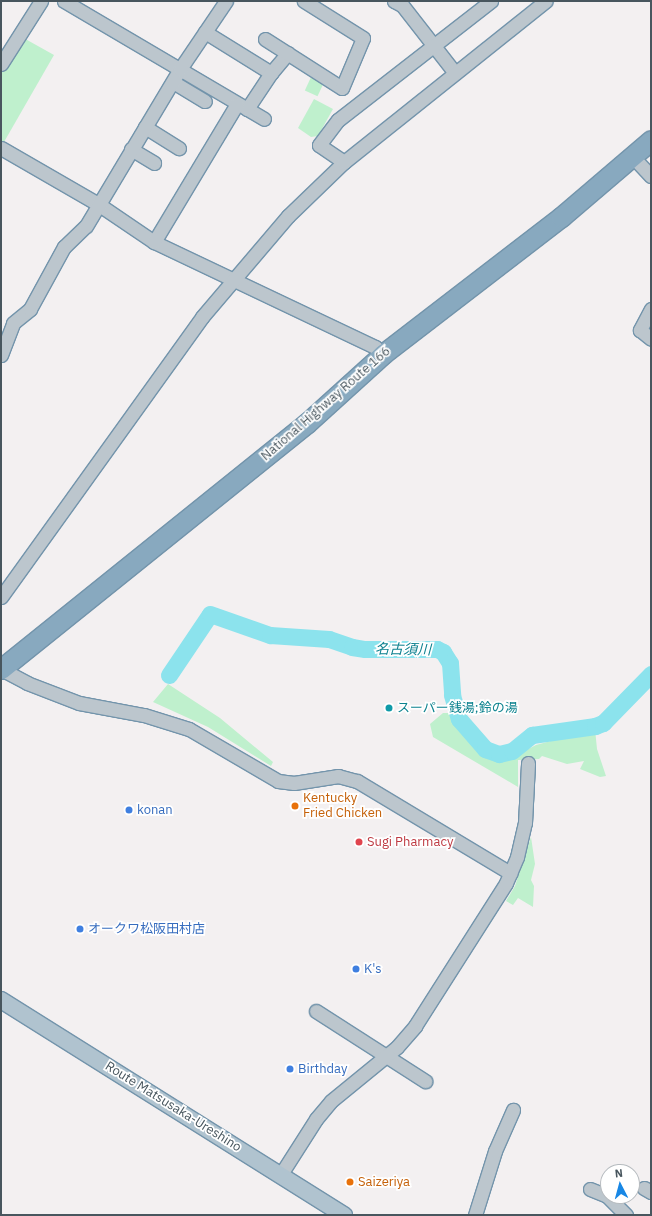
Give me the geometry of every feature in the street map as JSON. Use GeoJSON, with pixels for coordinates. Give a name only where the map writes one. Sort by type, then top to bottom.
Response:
{"type":"FeatureCollection","features":[{"type":"Feature","properties":{"kind":"highway","name":"National Highway Route 166"},"geometry":{"type":"LineString","coordinates":[[1,669],[307,423],[383,354],[555,221],[651,140]]}},
{"type":"Feature","properties":{"kind":"main road","name":"Route Matsusaka-Ureshino"},"geometry":{"type":"LineString","coordinates":[[1,1000],[282,1174],[344,1215]]}},
{"type":"Feature","properties":{"kind":"street"},"geometry":{"type":"LineString","coordinates":[[1,64],[41,1]]}},
{"type":"Feature","properties":{"kind":"street"},"geometry":{"type":"LineString","coordinates":[[64,1],[264,119]]}},
{"type":"Feature","properties":{"kind":"street"},"geometry":{"type":"LineString","coordinates":[[1,355],[13,323],[30,309],[64,247],[86,226],[180,70],[226,1]]}},
{"type":"Feature","properties":{"kind":"street"},"geometry":{"type":"LineString","coordinates":[[265,39],[342,88],[363,38],[304,1]]}},
{"type":"Feature","properties":{"kind":"street"},"geometry":{"type":"LineString","coordinates":[[344,162],[319,145],[338,120],[491,1]]}},
{"type":"Feature","properties":{"kind":"street"},"geometry":{"type":"LineString","coordinates":[[1,597],[180,348],[233,280],[288,216],[344,162],[546,1]]}},
{"type":"Feature","properties":{"kind":"street"},"geometry":{"type":"LineString","coordinates":[[401,2],[455,73]]}},
{"type":"Feature","properties":{"kind":"street"},"geometry":{"type":"LineString","coordinates":[[206,32],[271,73]]}},
{"type":"Feature","properties":{"kind":"street"},"geometry":{"type":"LineString","coordinates":[[154,242],[242,106],[288,54]]}},
{"type":"Feature","properties":{"kind":"street"},"geometry":{"type":"LineString","coordinates":[[173,82],[205,101]]}},
{"type":"Feature","properties":{"kind":"street"},"geometry":{"type":"LineString","coordinates":[[145,127],[179,148]]}},
{"type":"Feature","properties":{"kind":"street"},"geometry":{"type":"LineString","coordinates":[[1,148],[98,204],[154,242],[375,347],[383,354]]}},
{"type":"Feature","properties":{"kind":"street"},"geometry":{"type":"LineString","coordinates":[[131,149],[154,163]]}},
{"type":"Feature","properties":{"kind":"street"},"geometry":{"type":"LineString","coordinates":[[633,156],[651,176]]}},
{"type":"Feature","properties":{"kind":"street"},"geometry":{"type":"LineString","coordinates":[[651,309],[640,330],[651,339]]}},
{"type":"Feature","properties":{"kind":"street"},"geometry":{"type":"LineString","coordinates":[[1,669],[27,683],[80,703],[144,715],[189,729],[278,781],[294,783],[338,776],[357,781],[510,873]]}},
{"type":"Feature","properties":{"kind":"street"},"geometry":{"type":"LineString","coordinates":[[282,1174],[316,1119],[331,1101],[387,1056],[415,1026],[510,873],[525,823],[528,763]]}},
{"type":"Feature","properties":{"kind":"street"},"geometry":{"type":"LineString","coordinates":[[316,1011],[425,1081]]}},
{"type":"Feature","properties":{"kind":"street"},"geometry":{"type":"LineString","coordinates":[[475,1215],[495,1151],[513,1110]]}},
{"type":"Feature","properties":{"kind":"street"},"geometry":{"type":"LineString","coordinates":[[590,1189],[607,1196],[626,1215]]}},
{"type":"Feature","properties":{"kind":"green space"},"geometry":{"type":"Polygon","coordinates":[[[20,36],[54,55],[4,142],[1,141],[1,70],[20,36]]]}},
{"type":"Feature","properties":{"kind":"green space"},"geometry":{"type":"Polygon","coordinates":[[[312,75],[325,81],[318,96],[305,90],[312,75]]]}},
{"type":"Feature","properties":{"kind":"green space"},"geometry":{"type":"Polygon","coordinates":[[[314,99],[333,109],[318,136],[311,137],[298,128],[314,99]]]}},
{"type":"Feature","properties":{"kind":"green space"},"geometry":{"type":"Polygon","coordinates":[[[168,684],[220,718],[273,762],[271,766],[208,727],[153,702],[168,684]]]}},
{"type":"Feature","properties":{"kind":"green space"},"geometry":{"type":"Polygon","coordinates":[[[443,713],[451,713],[478,751],[496,760],[507,760],[536,745],[595,729],[597,749],[606,776],[600,777],[580,769],[584,761],[567,764],[542,756],[539,759],[518,760],[518,787],[433,737],[430,724],[443,713]]]}},
{"type":"Feature","properties":{"kind":"green space"},"geometry":{"type":"Polygon","coordinates":[[[531,837],[535,864],[531,880],[534,886],[533,907],[518,898],[513,905],[506,901],[515,886],[531,837]]]}},
{"type":"Feature","properties":{"kind":"waterway","name":"名古須川"},"geometry":{"type":"LineString","coordinates":[[169,675],[210,614],[270,635],[329,639],[352,647],[365,649],[437,649],[443,652],[450,663],[452,695],[459,719],[485,749],[499,754],[512,751],[532,735],[595,726],[603,723],[651,674]]}},
{"type":"Feature","properties":{"kind":"place","name":"スーパー銭湯;鈴の湯"},"geometry":{"type":"Point","coordinates":[389,708]}},
{"type":"Feature","properties":{"kind":"place","name":"Kentucky Fried Chicken"},"geometry":{"type":"Point","coordinates":[295,806]}},
{"type":"Feature","properties":{"kind":"place","name":"konan"},"geometry":{"type":"Point","coordinates":[129,810]}},
{"type":"Feature","properties":{"kind":"place","name":"Sugi Pharmacy"},"geometry":{"type":"Point","coordinates":[359,842]}},
{"type":"Feature","properties":{"kind":"place","name":"オークワ松阪田村店"},"geometry":{"type":"Point","coordinates":[80,929]}},
{"type":"Feature","properties":{"kind":"place","name":"K's"},"geometry":{"type":"Point","coordinates":[356,969]}},
{"type":"Feature","properties":{"kind":"place","name":"Birthday"},"geometry":{"type":"Point","coordinates":[290,1069]}},
{"type":"Feature","properties":{"kind":"place","name":"Saizeriya"},"geometry":{"type":"Point","coordinates":[350,1182]}}]}
